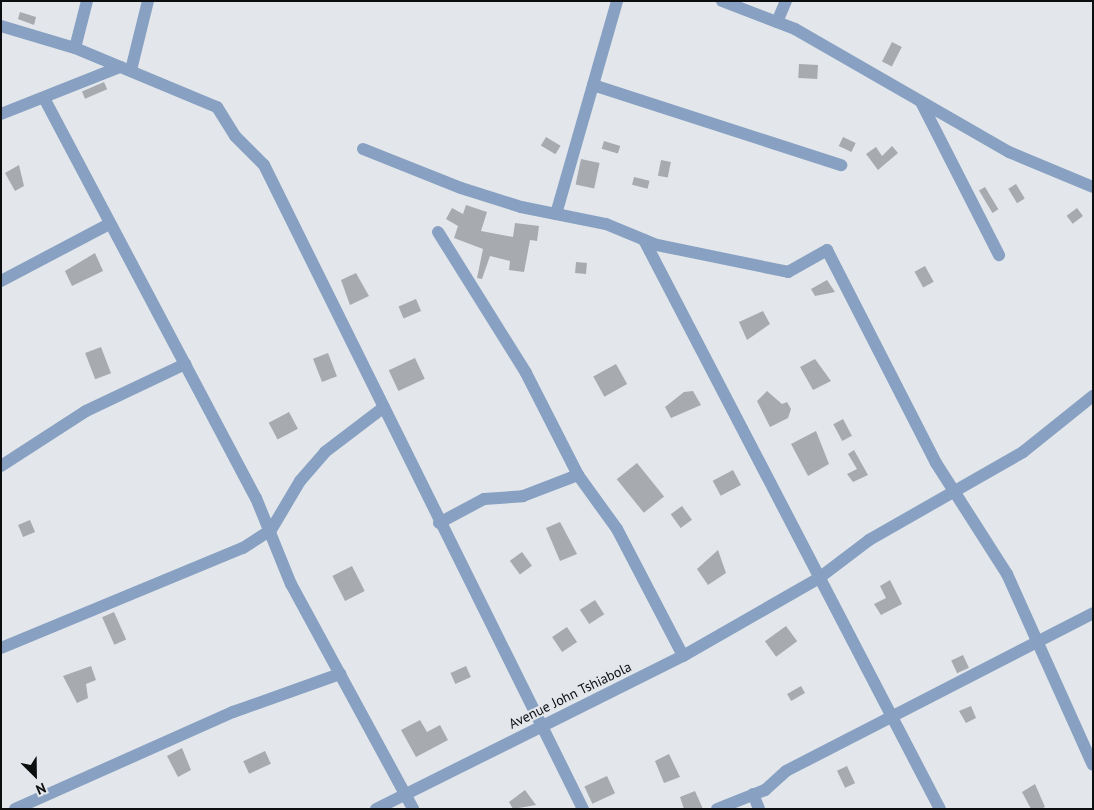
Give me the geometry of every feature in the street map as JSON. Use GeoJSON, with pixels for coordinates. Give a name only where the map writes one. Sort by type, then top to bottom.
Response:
{"type":"FeatureCollection","features":[{"type":"Feature","properties":{"kind":"street"},"geometry":{"type":"LineString","coordinates":[[75,48],[87,1]]}},
{"type":"Feature","properties":{"kind":"street"},"geometry":{"type":"LineString","coordinates":[[126,68],[148,1]]}},
{"type":"Feature","properties":{"kind":"street"},"geometry":{"type":"LineString","coordinates":[[556,214],[617,1]]}},
{"type":"Feature","properties":{"kind":"street"},"geometry":{"type":"LineString","coordinates":[[722,1],[777,22],[920,100],[1009,152],[1093,187]]}},
{"type":"Feature","properties":{"kind":"street"},"geometry":{"type":"LineString","coordinates":[[777,22],[786,1]]}},
{"type":"Feature","properties":{"kind":"street"},"geometry":{"type":"LineString","coordinates":[[1,26],[75,48],[217,107],[226,116],[235,136],[264,165],[331,306],[384,407],[583,809]]}},
{"type":"Feature","properties":{"kind":"street"},"geometry":{"type":"LineString","coordinates":[[1,114],[126,68]]}},
{"type":"Feature","properties":{"kind":"street"},"geometry":{"type":"LineString","coordinates":[[592,86],[841,165]]}},
{"type":"Feature","properties":{"kind":"street"},"geometry":{"type":"LineString","coordinates":[[44,98],[109,224],[185,364],[270,530],[291,584],[413,809]]}},
{"type":"Feature","properties":{"kind":"street"},"geometry":{"type":"LineString","coordinates":[[920,100],[999,255]]}},
{"type":"Feature","properties":{"kind":"street"},"geometry":{"type":"LineString","coordinates":[[363,148],[461,188],[556,214],[606,224],[644,240],[788,272],[827,250],[954,492],[1007,574],[1035,643],[1093,765]]}},
{"type":"Feature","properties":{"kind":"street"},"geometry":{"type":"LineString","coordinates":[[1,281],[109,224]]}},
{"type":"Feature","properties":{"kind":"street"},"geometry":{"type":"LineString","coordinates":[[438,232],[510,345],[578,476],[616,529],[684,656]]}},
{"type":"Feature","properties":{"kind":"street"},"geometry":{"type":"LineString","coordinates":[[644,240],[940,809]]}},
{"type":"Feature","properties":{"kind":"street"},"geometry":{"type":"LineString","coordinates":[[1,466],[86,411],[185,364]]}},
{"type":"Feature","properties":{"kind":"street","name":"Avenue John Tshiabola"},"geometry":{"type":"LineString","coordinates":[[376,809],[684,656],[819,578],[869,540],[1023,452],[1091,400]]}},
{"type":"Feature","properties":{"kind":"street"},"geometry":{"type":"LineString","coordinates":[[1,648],[215,562],[270,530],[311,466],[384,407]]}},
{"type":"Feature","properties":{"kind":"street"},"geometry":{"type":"LineString","coordinates":[[440,523],[484,499],[523,496],[578,476]]}},
{"type":"Feature","properties":{"kind":"street"},"geometry":{"type":"LineString","coordinates":[[717,809],[753,794],[786,771],[1093,613]]}},
{"type":"Feature","properties":{"kind":"street"},"geometry":{"type":"LineString","coordinates":[[15,809],[233,712],[340,674]]}},
{"type":"Feature","properties":{"kind":"street"},"geometry":{"type":"LineString","coordinates":[[753,794],[760,809]]}},
{"type":"Feature","properties":{"kind":"building"},"geometry":{"type":"Polygon","coordinates":[[[20,12],[36,17],[34,25],[18,19],[20,12]]]}},
{"type":"Feature","properties":{"kind":"building"},"geometry":{"type":"Polygon","coordinates":[[[892,42],[902,47],[892,67],[882,62],[892,42]]]}},
{"type":"Feature","properties":{"kind":"building"},"geometry":{"type":"Polygon","coordinates":[[[799,64],[818,65],[817,79],[798,78],[799,64]]]}},
{"type":"Feature","properties":{"kind":"building"},"geometry":{"type":"Polygon","coordinates":[[[104,82],[107,89],[85,99],[82,91],[104,82]]]}},
{"type":"Feature","properties":{"kind":"building"},"geometry":{"type":"Polygon","coordinates":[[[546,137],[561,146],[555,154],[541,146],[546,137]]]}},
{"type":"Feature","properties":{"kind":"building"},"geometry":{"type":"Polygon","coordinates":[[[843,137],[856,143],[851,152],[839,146],[843,137]]]}},
{"type":"Feature","properties":{"kind":"building"},"geometry":{"type":"Polygon","coordinates":[[[604,141],[620,146],[618,154],[602,149],[604,141]]]}},
{"type":"Feature","properties":{"kind":"building"},"geometry":{"type":"Polygon","coordinates":[[[892,146],[898,153],[878,170],[866,154],[876,147],[882,156],[892,146]]]}},
{"type":"Feature","properties":{"kind":"building"},"geometry":{"type":"Polygon","coordinates":[[[581,159],[600,163],[594,188],[576,184],[581,159]]]}},
{"type":"Feature","properties":{"kind":"building"},"geometry":{"type":"Polygon","coordinates":[[[661,160],[671,162],[668,178],[658,176],[661,160]]]}},
{"type":"Feature","properties":{"kind":"building"},"geometry":{"type":"Polygon","coordinates":[[[19,165],[24,186],[15,191],[5,173],[19,165]]]}},
{"type":"Feature","properties":{"kind":"building"},"geometry":{"type":"Polygon","coordinates":[[[634,177],[650,181],[648,189],[632,185],[634,177]]]}},
{"type":"Feature","properties":{"kind":"building"},"geometry":{"type":"Polygon","coordinates":[[[1016,184],[1025,199],[1017,203],[1008,189],[1016,184]]]}},
{"type":"Feature","properties":{"kind":"building"},"geometry":{"type":"Polygon","coordinates":[[[985,187],[998,209],[992,213],[979,191],[985,187]]]}},
{"type":"Feature","properties":{"kind":"building"},"geometry":{"type":"Polygon","coordinates":[[[466,205],[487,212],[481,231],[513,237],[515,223],[539,226],[537,241],[530,240],[524,272],[509,270],[510,261],[490,256],[482,279],[477,278],[483,249],[454,238],[458,226],[446,219],[452,208],[463,214],[466,205]]]}},
{"type":"Feature","properties":{"kind":"building"},"geometry":{"type":"Polygon","coordinates":[[[1077,208],[1083,216],[1073,224],[1067,216],[1077,208]]]}},
{"type":"Feature","properties":{"kind":"building"},"geometry":{"type":"Polygon","coordinates":[[[95,253],[103,271],[72,286],[65,271],[95,253]]]}},
{"type":"Feature","properties":{"kind":"building"},"geometry":{"type":"Polygon","coordinates":[[[576,262],[587,263],[586,274],[575,273],[576,262]]]}},
{"type":"Feature","properties":{"kind":"building"},"geometry":{"type":"Polygon","coordinates":[[[925,266],[934,282],[923,288],[915,272],[925,266]]]}},
{"type":"Feature","properties":{"kind":"building"},"geometry":{"type":"Polygon","coordinates":[[[356,273],[369,296],[350,305],[341,280],[356,273]]]}},
{"type":"Feature","properties":{"kind":"building"},"geometry":{"type":"Polygon","coordinates":[[[827,280],[835,292],[815,296],[811,289],[827,280]]]}},
{"type":"Feature","properties":{"kind":"building"},"geometry":{"type":"Polygon","coordinates":[[[416,299],[421,311],[404,318],[399,306],[416,299]]]}},
{"type":"Feature","properties":{"kind":"building"},"geometry":{"type":"Polygon","coordinates":[[[763,311],[770,324],[747,340],[739,322],[763,311]]]}},
{"type":"Feature","properties":{"kind":"building"},"geometry":{"type":"Polygon","coordinates":[[[101,347],[111,373],[95,379],[85,353],[101,347]]]}},
{"type":"Feature","properties":{"kind":"building"},"geometry":{"type":"Polygon","coordinates":[[[328,353],[337,376],[322,382],[313,359],[328,353]]]}},
{"type":"Feature","properties":{"kind":"building"},"geometry":{"type":"Polygon","coordinates":[[[415,358],[425,379],[398,391],[389,370],[415,358]]]}},
{"type":"Feature","properties":{"kind":"building"},"geometry":{"type":"Polygon","coordinates":[[[815,359],[831,381],[813,390],[800,367],[815,359]]]}},
{"type":"Feature","properties":{"kind":"building"},"geometry":{"type":"Polygon","coordinates":[[[616,364],[627,384],[604,397],[593,377],[616,364]]]}},
{"type":"Feature","properties":{"kind":"building"},"geometry":{"type":"Polygon","coordinates":[[[693,391],[701,405],[671,418],[665,407],[684,392],[693,391]]]}},
{"type":"Feature","properties":{"kind":"building"},"geometry":{"type":"Polygon","coordinates":[[[767,391],[782,404],[787,402],[791,409],[788,418],[770,427],[757,401],[767,391]]]}},
{"type":"Feature","properties":{"kind":"building"},"geometry":{"type":"Polygon","coordinates":[[[289,412],[298,429],[278,440],[269,423],[289,412]]]}},
{"type":"Feature","properties":{"kind":"building"},"geometry":{"type":"Polygon","coordinates":[[[843,419],[852,436],[842,441],[833,424],[843,419]]]}},
{"type":"Feature","properties":{"kind":"building"},"geometry":{"type":"Polygon","coordinates":[[[816,431],[829,464],[808,476],[791,444],[816,431]]]}},
{"type":"Feature","properties":{"kind":"building"},"geometry":{"type":"Polygon","coordinates":[[[854,450],[868,475],[853,482],[847,474],[857,469],[848,454],[854,450]]]}},
{"type":"Feature","properties":{"kind":"building"},"geometry":{"type":"Polygon","coordinates":[[[637,463],[664,496],[644,513],[617,479],[637,463]]]}},
{"type":"Feature","properties":{"kind":"building"},"geometry":{"type":"Polygon","coordinates":[[[733,470],[741,485],[721,496],[713,481],[733,470]]]}},
{"type":"Feature","properties":{"kind":"building"},"geometry":{"type":"Polygon","coordinates":[[[682,506],[692,520],[681,528],[671,514],[682,506]]]}},
{"type":"Feature","properties":{"kind":"building"},"geometry":{"type":"Polygon","coordinates":[[[30,520],[35,532],[23,537],[18,525],[30,520]]]}},
{"type":"Feature","properties":{"kind":"building"},"geometry":{"type":"Polygon","coordinates":[[[560,522],[577,554],[560,561],[546,528],[560,522]]]}},
{"type":"Feature","properties":{"kind":"building"},"geometry":{"type":"Polygon","coordinates":[[[718,550],[726,573],[708,585],[697,569],[718,550]]]}},
{"type":"Feature","properties":{"kind":"building"},"geometry":{"type":"Polygon","coordinates":[[[522,552],[532,566],[520,575],[510,561],[522,552]]]}},
{"type":"Feature","properties":{"kind":"building"},"geometry":{"type":"Polygon","coordinates":[[[352,566],[365,591],[345,601],[332,576],[352,566]]]}},
{"type":"Feature","properties":{"kind":"building"},"geometry":{"type":"Polygon","coordinates":[[[890,580],[902,604],[881,615],[874,604],[886,598],[880,586],[890,580]]]}},
{"type":"Feature","properties":{"kind":"building"},"geometry":{"type":"Polygon","coordinates":[[[595,600],[604,614],[589,624],[580,610],[595,600]]]}},
{"type":"Feature","properties":{"kind":"building"},"geometry":{"type":"Polygon","coordinates":[[[114,612],[126,639],[114,645],[102,617],[114,612]]]}},
{"type":"Feature","properties":{"kind":"building"},"geometry":{"type":"Polygon","coordinates":[[[786,626],[797,641],[776,657],[765,641],[786,626]]]}},
{"type":"Feature","properties":{"kind":"building"},"geometry":{"type":"Polygon","coordinates":[[[567,627],[577,642],[562,652],[552,637],[567,627]]]}},
{"type":"Feature","properties":{"kind":"building"},"geometry":{"type":"Polygon","coordinates":[[[963,655],[969,668],[957,673],[951,660],[963,655]]]}},
{"type":"Feature","properties":{"kind":"building"},"geometry":{"type":"Polygon","coordinates":[[[91,666],[96,680],[86,684],[88,698],[77,703],[63,676],[91,666]]]}},
{"type":"Feature","properties":{"kind":"building"},"geometry":{"type":"Polygon","coordinates":[[[466,666],[471,677],[455,684],[450,673],[466,666]]]}},
{"type":"Feature","properties":{"kind":"building"},"geometry":{"type":"Polygon","coordinates":[[[801,686],[805,693],[791,701],[787,694],[801,686]]]}},
{"type":"Feature","properties":{"kind":"building"},"geometry":{"type":"Polygon","coordinates":[[[971,706],[976,718],[966,723],[959,711],[971,706]]]}},
{"type":"Feature","properties":{"kind":"building"},"geometry":{"type":"Polygon","coordinates":[[[420,720],[427,732],[440,725],[448,740],[416,757],[401,730],[420,720]]]}},
{"type":"Feature","properties":{"kind":"building"},"geometry":{"type":"Polygon","coordinates":[[[182,748],[191,770],[178,777],[167,756],[182,748]]]}},
{"type":"Feature","properties":{"kind":"building"},"geometry":{"type":"Polygon","coordinates":[[[265,751],[271,764],[249,774],[243,761],[265,751]]]}},
{"type":"Feature","properties":{"kind":"building"},"geometry":{"type":"Polygon","coordinates":[[[669,754],[680,777],[664,783],[655,761],[669,754]]]}},
{"type":"Feature","properties":{"kind":"building"},"geometry":{"type":"Polygon","coordinates":[[[847,766],[855,783],[845,788],[837,771],[847,766]]]}},
{"type":"Feature","properties":{"kind":"building"},"geometry":{"type":"Polygon","coordinates":[[[607,776],[615,793],[592,804],[584,787],[607,776]]]}},
{"type":"Feature","properties":{"kind":"building"},"geometry":{"type":"Polygon","coordinates":[[[1035,784],[1045,807],[1041,809],[1031,809],[1022,792],[1035,784]]]}},
{"type":"Feature","properties":{"kind":"building"},"geometry":{"type":"Polygon","coordinates":[[[525,790],[536,805],[513,809],[509,802],[525,790]]]}},
{"type":"Feature","properties":{"kind":"building"},"geometry":{"type":"Polygon","coordinates":[[[695,791],[703,809],[684,809],[680,797],[695,791]]]}}]}
